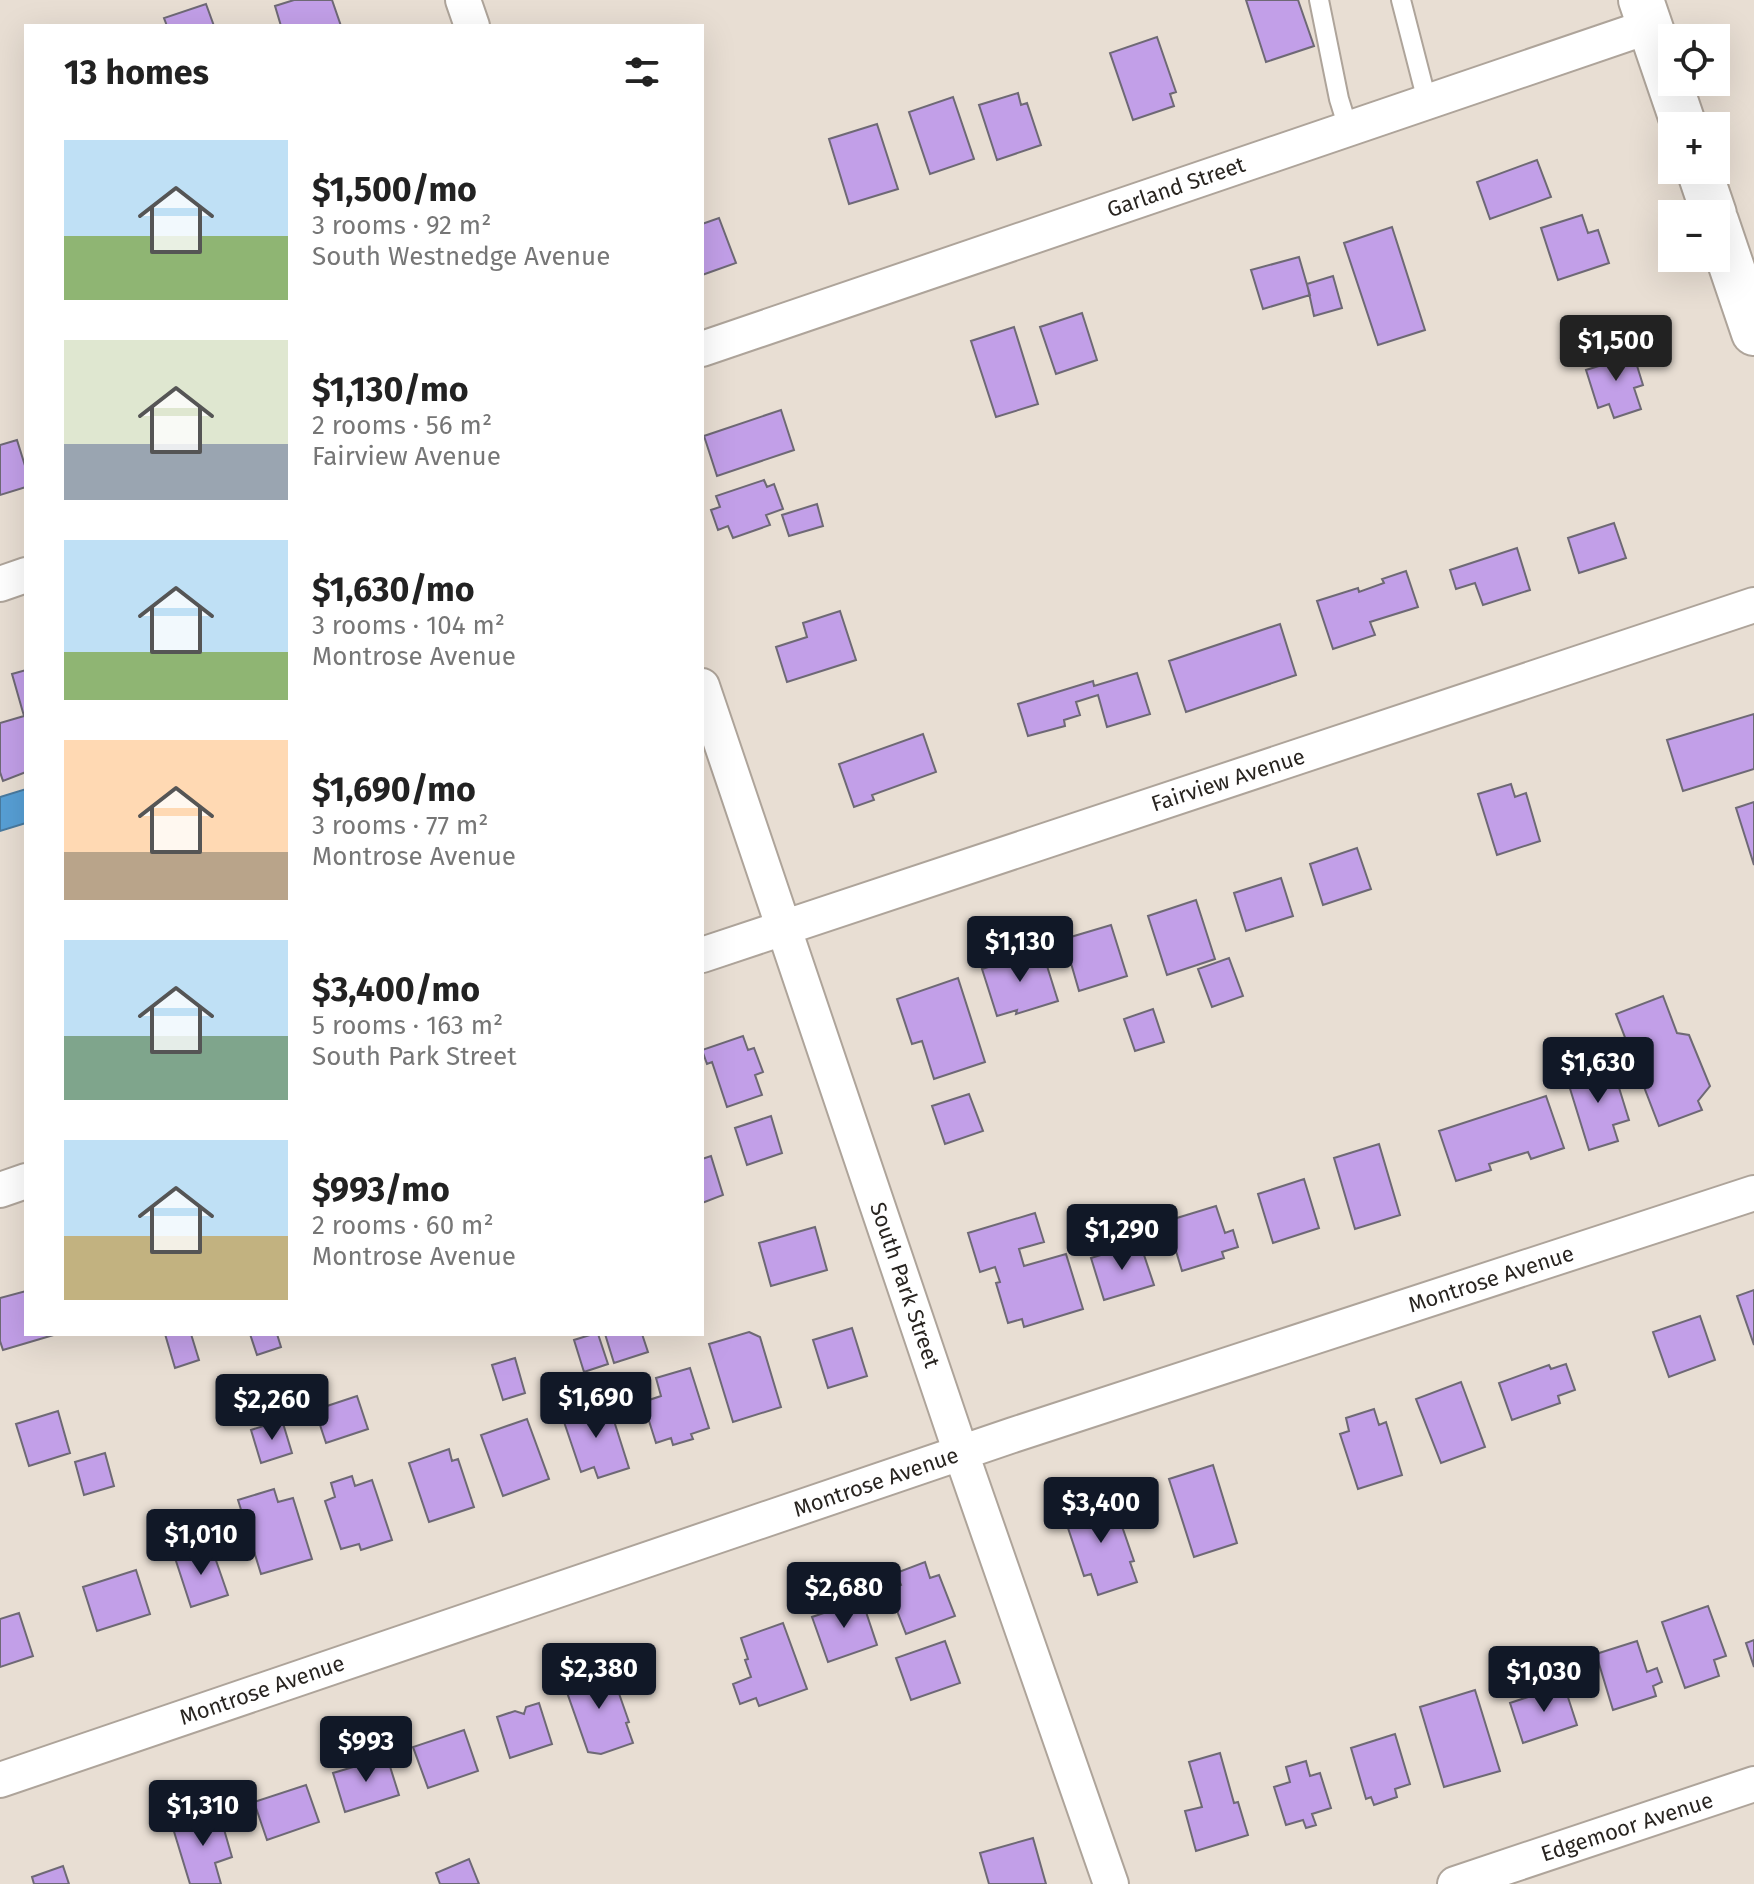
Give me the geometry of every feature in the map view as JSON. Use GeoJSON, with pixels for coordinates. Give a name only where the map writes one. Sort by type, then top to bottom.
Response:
{"type":"FeatureCollection","features":[{"type":"Feature","properties":{"kind":"main road"},"geometry":{"type":"LineString","coordinates":[[1646,13],[1679,112]]}},
{"type":"Feature","properties":{"kind":"main road"},"geometry":{"type":"LineString","coordinates":[[1730,262],[1754,333]]}},
{"type":"Feature","properties":{"kind":"street"},"geometry":{"type":"LineString","coordinates":[[463,0],[471,24]]}},
{"type":"Feature","properties":{"kind":"street","name":"Garland Street"},"geometry":{"type":"LineString","coordinates":[[704,348],[1427,101],[1646,13]]}},
{"type":"Feature","properties":{"kind":"street"},"geometry":{"type":"LineString","coordinates":[[0,584],[24,576]]}},
{"type":"Feature","properties":{"kind":"street","name":"Fairview Avenue"},"geometry":{"type":"LineString","coordinates":[[704,954],[1754,605]]}},
{"type":"Feature","properties":{"kind":"street","name":"South Park Street"},"geometry":{"type":"LineString","coordinates":[[704,692],[961,1453],[1111,1884]]}},
{"type":"Feature","properties":{"kind":"street"},"geometry":{"type":"LineString","coordinates":[[0,1190],[24,1182]]}},
{"type":"Feature","properties":{"kind":"street","name":"Montrose Avenue"},"geometry":{"type":"LineString","coordinates":[[0,1780],[961,1453],[1754,1193]]}},
{"type":"Feature","properties":{"kind":"street","name":"Edgemoor Avenue"},"geometry":{"type":"LineString","coordinates":[[1455,1884],[1754,1784]]}},
{"type":"Feature","properties":{"kind":"lane"},"geometry":{"type":"LineString","coordinates":[[1319,0],[1348,128]]}},
{"type":"Feature","properties":{"kind":"lane"},"geometry":{"type":"LineString","coordinates":[[1401,0],[1427,101]]}},
{"type":"Feature","properties":{"kind":"water"},"geometry":{"type":"Polygon","coordinates":[[[24,790],[24,824],[0,831],[0,797],[24,790]]]}},
{"type":"Feature","properties":{"kind":"building"},"geometry":{"type":"Polygon","coordinates":[[[294,0],[332,0],[340,24],[280,24],[275,6],[294,0]]]}},
{"type":"Feature","properties":{"kind":"building"},"geometry":{"type":"Polygon","coordinates":[[[1246,0],[1298,0],[1314,46],[1266,62],[1246,0]]]}},
{"type":"Feature","properties":{"kind":"building"},"geometry":{"type":"Polygon","coordinates":[[[206,4],[213,24],[166,24],[164,18],[206,4]]]}},
{"type":"Feature","properties":{"kind":"building"},"geometry":{"type":"Polygon","coordinates":[[[1157,37],[1176,92],[1170,94],[1174,106],[1133,120],[1110,53],[1157,37]]]}},
{"type":"Feature","properties":{"kind":"building"},"geometry":{"type":"Polygon","coordinates":[[[1018,93],[1021,105],[1027,103],[1041,145],[997,160],[979,105],[1018,93]]]}},
{"type":"Feature","properties":{"kind":"building"},"geometry":{"type":"Polygon","coordinates":[[[953,97],[974,159],[930,174],[909,112],[953,97]]]}},
{"type":"Feature","properties":{"kind":"building"},"geometry":{"type":"Polygon","coordinates":[[[877,124],[898,189],[849,204],[829,139],[877,124]]]}},
{"type":"Feature","properties":{"kind":"building"},"geometry":{"type":"Polygon","coordinates":[[[1537,160],[1551,197],[1490,219],[1477,182],[1537,160]]]}},
{"type":"Feature","properties":{"kind":"building"},"geometry":{"type":"Polygon","coordinates":[[[1582,215],[1588,233],[1598,230],[1609,263],[1558,280],[1541,228],[1582,215]]]}},
{"type":"Feature","properties":{"kind":"building"},"geometry":{"type":"Polygon","coordinates":[[[719,218],[736,263],[704,274],[704,223],[719,218]]]}},
{"type":"Feature","properties":{"kind":"building"},"geometry":{"type":"Polygon","coordinates":[[[1392,227],[1425,330],[1378,345],[1344,243],[1392,227]]]}},
{"type":"Feature","properties":{"kind":"building"},"geometry":{"type":"Polygon","coordinates":[[[1299,257],[1310,295],[1263,309],[1251,270],[1299,257]]]}},
{"type":"Feature","properties":{"kind":"building"},"geometry":{"type":"Polygon","coordinates":[[[1333,276],[1342,308],[1314,316],[1307,284],[1333,276]]]}},
{"type":"Feature","properties":{"kind":"building"},"geometry":{"type":"Polygon","coordinates":[[[1082,313],[1097,360],[1056,374],[1040,327],[1082,313]]]}},
{"type":"Feature","properties":{"kind":"building"},"geometry":{"type":"Polygon","coordinates":[[[1014,327],[1038,404],[996,417],[971,341],[1014,327]]]}},
{"type":"Feature","properties":{"kind":"building"},"geometry":{"type":"Polygon","coordinates":[[[1625,347],[1628,358],[1634,356],[1643,385],[1634,388],[1641,409],[1614,418],[1609,404],[1598,408],[1586,370],[1605,364],[1602,354],[1625,347]]]}},
{"type":"Feature","properties":{"kind":"building"},"geometry":{"type":"Polygon","coordinates":[[[781,410],[794,450],[717,476],[704,436],[781,410]]]}},
{"type":"Feature","properties":{"kind":"building"},"geometry":{"type":"Polygon","coordinates":[[[17,440],[24,463],[24,488],[0,495],[0,445],[17,440]]]}},
{"type":"Feature","properties":{"kind":"building"},"geometry":{"type":"Polygon","coordinates":[[[764,480],[767,487],[774,484],[783,509],[766,515],[770,525],[733,538],[728,526],[718,530],[711,510],[720,507],[716,496],[764,480]]]}},
{"type":"Feature","properties":{"kind":"building"},"geometry":{"type":"Polygon","coordinates":[[[817,504],[823,526],[789,536],[782,515],[817,504]]]}},
{"type":"Feature","properties":{"kind":"building"},"geometry":{"type":"Polygon","coordinates":[[[1614,523],[1626,558],[1579,573],[1568,538],[1614,523]]]}},
{"type":"Feature","properties":{"kind":"building"},"geometry":{"type":"Polygon","coordinates":[[[1517,548],[1530,590],[1483,605],[1475,583],[1456,589],[1450,570],[1517,548]]]}},
{"type":"Feature","properties":{"kind":"building"},"geometry":{"type":"Polygon","coordinates":[[[1406,571],[1418,607],[1370,622],[1375,635],[1333,649],[1317,601],[1358,588],[1359,592],[1384,583],[1382,579],[1406,571]]]}},
{"type":"Feature","properties":{"kind":"building"},"geometry":{"type":"Polygon","coordinates":[[[840,611],[856,660],[787,682],[776,647],[807,637],[803,623],[840,611]]]}},
{"type":"Feature","properties":{"kind":"building"},"geometry":{"type":"Polygon","coordinates":[[[1280,624],[1296,675],[1186,712],[1169,661],[1280,624]]]}},
{"type":"Feature","properties":{"kind":"building"},"geometry":{"type":"Polygon","coordinates":[[[24,671],[24,716],[12,674],[24,671]]]}},
{"type":"Feature","properties":{"kind":"building"},"geometry":{"type":"Polygon","coordinates":[[[1137,673],[1150,714],[1107,727],[1098,695],[1076,702],[1080,715],[1064,720],[1065,726],[1028,736],[1018,704],[1093,681],[1094,686],[1137,673]]]}},
{"type":"Feature","properties":{"kind":"building"},"geometry":{"type":"Polygon","coordinates":[[[1754,714],[1754,769],[1683,791],[1667,740],[1754,714]]]}},
{"type":"Feature","properties":{"kind":"building"},"geometry":{"type":"Polygon","coordinates":[[[24,716],[24,773],[3,781],[0,772],[0,723],[24,716]]]}},
{"type":"Feature","properties":{"kind":"building"},"geometry":{"type":"Polygon","coordinates":[[[923,734],[936,772],[872,795],[874,800],[854,807],[839,764],[923,734]]]}},
{"type":"Feature","properties":{"kind":"building"},"geometry":{"type":"Polygon","coordinates":[[[1511,784],[1515,797],[1526,793],[1540,841],[1497,855],[1478,794],[1511,784]]]}},
{"type":"Feature","properties":{"kind":"building"},"geometry":{"type":"Polygon","coordinates":[[[1754,802],[1754,865],[1736,808],[1754,802]]]}},
{"type":"Feature","properties":{"kind":"building"},"geometry":{"type":"Polygon","coordinates":[[[1357,848],[1371,889],[1323,905],[1310,864],[1357,848]]]}},
{"type":"Feature","properties":{"kind":"building"},"geometry":{"type":"Polygon","coordinates":[[[1281,878],[1293,916],[1246,931],[1234,893],[1281,878]]]}},
{"type":"Feature","properties":{"kind":"building"},"geometry":{"type":"Polygon","coordinates":[[[1196,900],[1215,959],[1167,975],[1148,916],[1196,900]]]}},
{"type":"Feature","properties":{"kind":"building"},"geometry":{"type":"Polygon","coordinates":[[[1111,925],[1127,976],[1079,991],[1064,939],[1111,925]]]}},
{"type":"Feature","properties":{"kind":"building"},"geometry":{"type":"Polygon","coordinates":[[[1042,950],[1058,1001],[1016,1014],[1017,1010],[997,1016],[982,969],[1042,950]]]}},
{"type":"Feature","properties":{"kind":"building"},"geometry":{"type":"Polygon","coordinates":[[[1229,958],[1243,996],[1212,1007],[1198,969],[1229,958]]]}},
{"type":"Feature","properties":{"kind":"building"},"geometry":{"type":"Polygon","coordinates":[[[958,978],[985,1062],[934,1079],[922,1041],[912,1044],[897,999],[958,978]]]}},
{"type":"Feature","properties":{"kind":"building"},"geometry":{"type":"Polygon","coordinates":[[[1663,996],[1677,1033],[1689,1035],[1710,1086],[1698,1101],[1702,1110],[1659,1126],[1616,1014],[1663,996]]]}},
{"type":"Feature","properties":{"kind":"building"},"geometry":{"type":"Polygon","coordinates":[[[1153,1009],[1164,1042],[1135,1051],[1124,1019],[1153,1009]]]}},
{"type":"Feature","properties":{"kind":"building"},"geometry":{"type":"Polygon","coordinates":[[[743,1036],[748,1050],[754,1048],[763,1072],[755,1075],[762,1095],[727,1107],[712,1062],[707,1064],[704,1049],[743,1036]]]}},
{"type":"Feature","properties":{"kind":"building"},"geometry":{"type":"Polygon","coordinates":[[[1612,1065],[1629,1120],[1613,1125],[1618,1141],[1589,1150],[1567,1079],[1612,1065]]]}},
{"type":"Feature","properties":{"kind":"building"},"geometry":{"type":"Polygon","coordinates":[[[969,1094],[983,1131],[945,1144],[932,1106],[969,1094]]]}},
{"type":"Feature","properties":{"kind":"building"},"geometry":{"type":"Polygon","coordinates":[[[1546,1096],[1564,1148],[1531,1159],[1528,1152],[1489,1164],[1491,1170],[1456,1181],[1439,1131],[1546,1096]]]}},
{"type":"Feature","properties":{"kind":"building"},"geometry":{"type":"Polygon","coordinates":[[[771,1116],[782,1153],[747,1165],[735,1128],[771,1116]]]}},
{"type":"Feature","properties":{"kind":"building"},"geometry":{"type":"Polygon","coordinates":[[[1379,1144],[1400,1215],[1355,1229],[1334,1158],[1379,1144]]]}},
{"type":"Feature","properties":{"kind":"building"},"geometry":{"type":"Polygon","coordinates":[[[711,1156],[723,1195],[704,1202],[704,1158],[711,1156]]]}},
{"type":"Feature","properties":{"kind":"building"},"geometry":{"type":"Polygon","coordinates":[[[1304,1179],[1319,1228],[1273,1243],[1258,1194],[1304,1179]]]}},
{"type":"Feature","properties":{"kind":"building"},"geometry":{"type":"Polygon","coordinates":[[[1216,1206],[1225,1233],[1233,1230],[1238,1247],[1222,1252],[1224,1258],[1182,1271],[1167,1221],[1216,1206]]]}},
{"type":"Feature","properties":{"kind":"building"},"geometry":{"type":"Polygon","coordinates":[[[1035,1213],[1044,1242],[1019,1249],[1024,1266],[1066,1254],[1083,1309],[1024,1327],[1022,1319],[1008,1323],[996,1283],[1000,1282],[995,1267],[980,1272],[968,1233],[1035,1213]]]}},
{"type":"Feature","properties":{"kind":"building"},"geometry":{"type":"Polygon","coordinates":[[[815,1227],[827,1270],[771,1286],[759,1243],[815,1227]]]}},
{"type":"Feature","properties":{"kind":"building"},"geometry":{"type":"Polygon","coordinates":[[[1140,1243],[1154,1285],[1104,1300],[1091,1258],[1140,1243]]]}},
{"type":"Feature","properties":{"kind":"building"},"geometry":{"type":"Polygon","coordinates":[[[1754,1290],[1754,1345],[1737,1296],[1754,1290]]]}},
{"type":"Feature","properties":{"kind":"building"},"geometry":{"type":"Polygon","coordinates":[[[24,1292],[24,1336],[50,1336],[3,1350],[0,1341],[0,1298],[24,1292]]]}},
{"type":"Feature","properties":{"kind":"building"},"geometry":{"type":"Polygon","coordinates":[[[1700,1316],[1715,1360],[1669,1377],[1653,1332],[1700,1316]]]}},
{"type":"Feature","properties":{"kind":"building"},"geometry":{"type":"Polygon","coordinates":[[[852,1328],[867,1376],[828,1388],[813,1340],[852,1328]]]}},
{"type":"Feature","properties":{"kind":"building"},"geometry":{"type":"Polygon","coordinates":[[[749,1332],[760,1337],[781,1407],[733,1422],[709,1344],[749,1332]]]}},
{"type":"Feature","properties":{"kind":"building"},"geometry":{"type":"Polygon","coordinates":[[[166,1336],[192,1336],[199,1360],[175,1368],[166,1336]]]}},
{"type":"Feature","properties":{"kind":"building"},"geometry":{"type":"Polygon","coordinates":[[[251,1336],[278,1336],[281,1347],[257,1355],[251,1336]]]}},
{"type":"Feature","properties":{"kind":"building"},"geometry":{"type":"Polygon","coordinates":[[[599,1336],[608,1364],[584,1372],[574,1340],[599,1336]]]}},
{"type":"Feature","properties":{"kind":"building"},"geometry":{"type":"Polygon","coordinates":[[[606,1336],[643,1336],[648,1352],[614,1363],[606,1336]]]}},
{"type":"Feature","properties":{"kind":"building"},"geometry":{"type":"Polygon","coordinates":[[[515,1358],[525,1393],[503,1400],[492,1365],[515,1358]]]}},
{"type":"Feature","properties":{"kind":"building"},"geometry":{"type":"Polygon","coordinates":[[[1566,1364],[1575,1390],[1558,1396],[1560,1403],[1512,1420],[1499,1383],[1549,1365],[1551,1369],[1566,1364]]]}},
{"type":"Feature","properties":{"kind":"building"},"geometry":{"type":"Polygon","coordinates":[[[690,1368],[709,1428],[691,1434],[693,1439],[673,1445],[671,1438],[656,1443],[643,1402],[661,1396],[656,1378],[690,1368]]]}},
{"type":"Feature","properties":{"kind":"building"},"geometry":{"type":"Polygon","coordinates":[[[1461,1382],[1485,1447],[1441,1463],[1416,1399],[1461,1382]]]}},
{"type":"Feature","properties":{"kind":"building"},"geometry":{"type":"Polygon","coordinates":[[[357,1396],[368,1429],[326,1443],[315,1410],[357,1396]]]}},
{"type":"Feature","properties":{"kind":"building"},"geometry":{"type":"Polygon","coordinates":[[[608,1402],[629,1468],[598,1478],[594,1467],[581,1472],[562,1416],[608,1402]]]}},
{"type":"Feature","properties":{"kind":"building"},"geometry":{"type":"Polygon","coordinates":[[[1374,1409],[1379,1425],[1386,1422],[1402,1475],[1358,1489],[1340,1434],[1349,1431],[1346,1418],[1374,1409]]]}},
{"type":"Feature","properties":{"kind":"building"},"geometry":{"type":"Polygon","coordinates":[[[58,1411],[70,1453],[29,1466],[16,1424],[58,1411]]]}},
{"type":"Feature","properties":{"kind":"building"},"geometry":{"type":"Polygon","coordinates":[[[527,1419],[549,1479],[503,1496],[481,1435],[527,1419]]]}},
{"type":"Feature","properties":{"kind":"building"},"geometry":{"type":"Polygon","coordinates":[[[282,1420],[292,1453],[261,1463],[251,1430],[282,1420]]]}},
{"type":"Feature","properties":{"kind":"building"},"geometry":{"type":"Polygon","coordinates":[[[449,1449],[452,1461],[458,1459],[474,1507],[429,1522],[409,1463],[449,1449]]]}},
{"type":"Feature","properties":{"kind":"building"},"geometry":{"type":"Polygon","coordinates":[[[105,1453],[114,1486],[84,1495],[75,1462],[105,1453]]]}},
{"type":"Feature","properties":{"kind":"building"},"geometry":{"type":"Polygon","coordinates":[[[1213,1465],[1237,1543],[1194,1557],[1169,1479],[1213,1465]]]}},
{"type":"Feature","properties":{"kind":"building"},"geometry":{"type":"Polygon","coordinates":[[[352,1476],[355,1486],[372,1480],[392,1540],[361,1550],[359,1544],[341,1549],[325,1501],[335,1497],[331,1483],[352,1476]]]}},
{"type":"Feature","properties":{"kind":"building"},"geometry":{"type":"Polygon","coordinates":[[[274,1489],[278,1502],[293,1498],[312,1559],[261,1574],[238,1500],[274,1489]]]}},
{"type":"Feature","properties":{"kind":"building"},"geometry":{"type":"Polygon","coordinates":[[[1101,1497],[1105,1510],[1115,1506],[1134,1561],[1130,1562],[1137,1582],[1098,1595],[1091,1574],[1084,1576],[1062,1510],[1101,1497]]]}},
{"type":"Feature","properties":{"kind":"building"},"geometry":{"type":"Polygon","coordinates":[[[211,1546],[228,1595],[191,1607],[175,1558],[211,1546]]]}},
{"type":"Feature","properties":{"kind":"building"},"geometry":{"type":"Polygon","coordinates":[[[925,1562],[930,1578],[939,1575],[955,1616],[906,1634],[889,1590],[901,1585],[896,1573],[925,1562]]]}},
{"type":"Feature","properties":{"kind":"building"},"geometry":{"type":"Polygon","coordinates":[[[136,1570],[150,1614],[97,1631],[83,1587],[136,1570]]]}},
{"type":"Feature","properties":{"kind":"building"},"geometry":{"type":"Polygon","coordinates":[[[838,1600],[841,1608],[862,1600],[877,1645],[828,1662],[812,1617],[830,1611],[827,1604],[838,1600]]]}},
{"type":"Feature","properties":{"kind":"building"},"geometry":{"type":"Polygon","coordinates":[[[1708,1606],[1726,1656],[1714,1660],[1719,1676],[1685,1688],[1662,1622],[1708,1606]]]}},
{"type":"Feature","properties":{"kind":"building"},"geometry":{"type":"Polygon","coordinates":[[[19,1613],[33,1656],[0,1667],[0,1619],[19,1613]]]}},
{"type":"Feature","properties":{"kind":"building"},"geometry":{"type":"Polygon","coordinates":[[[783,1623],[807,1689],[759,1706],[756,1698],[740,1704],[733,1684],[751,1677],[741,1638],[783,1623]]]}},
{"type":"Feature","properties":{"kind":"building"},"geometry":{"type":"Polygon","coordinates":[[[1754,1640],[1754,1667],[1746,1643],[1754,1640]]]}},
{"type":"Feature","properties":{"kind":"building"},"geometry":{"type":"Polygon","coordinates":[[[945,1641],[960,1683],[911,1700],[896,1658],[945,1641]]]}},
{"type":"Feature","properties":{"kind":"building"},"geometry":{"type":"Polygon","coordinates":[[[1637,1641],[1647,1672],[1657,1668],[1662,1682],[1653,1686],[1656,1696],[1613,1710],[1596,1654],[1637,1641]]]}},
{"type":"Feature","properties":{"kind":"building"},"geometry":{"type":"Polygon","coordinates":[[[609,1665],[633,1743],[601,1754],[588,1752],[563,1681],[609,1665]]]}},
{"type":"Feature","properties":{"kind":"building"},"geometry":{"type":"Polygon","coordinates":[[[1564,1685],[1577,1725],[1523,1743],[1510,1703],[1564,1685]]]}},
{"type":"Feature","properties":{"kind":"building"},"geometry":{"type":"Polygon","coordinates":[[[1475,1690],[1500,1771],[1444,1787],[1420,1707],[1475,1690]]]}},
{"type":"Feature","properties":{"kind":"building"},"geometry":{"type":"Polygon","coordinates":[[[539,1703],[552,1744],[510,1758],[497,1717],[515,1711],[524,1714],[526,1707],[539,1703]]]}},
{"type":"Feature","properties":{"kind":"building"},"geometry":{"type":"Polygon","coordinates":[[[464,1730],[478,1771],[428,1788],[413,1747],[464,1730]]]}},
{"type":"Feature","properties":{"kind":"building"},"geometry":{"type":"Polygon","coordinates":[[[1395,1734],[1410,1784],[1395,1789],[1397,1797],[1374,1805],[1371,1797],[1366,1799],[1351,1748],[1395,1734]]]}},
{"type":"Feature","properties":{"kind":"building"},"geometry":{"type":"Polygon","coordinates":[[[1220,1753],[1234,1803],[1238,1802],[1248,1835],[1196,1851],[1185,1811],[1202,1807],[1189,1762],[1220,1753]]]}},
{"type":"Feature","properties":{"kind":"building"},"geometry":{"type":"Polygon","coordinates":[[[387,1757],[399,1795],[345,1812],[333,1773],[387,1757]]]}},
{"type":"Feature","properties":{"kind":"building"},"geometry":{"type":"Polygon","coordinates":[[[1306,1761],[1310,1776],[1320,1773],[1331,1808],[1312,1814],[1316,1825],[1306,1828],[1303,1820],[1286,1825],[1274,1787],[1290,1782],[1286,1767],[1306,1761]]]}},
{"type":"Feature","properties":{"kind":"building"},"geometry":{"type":"Polygon","coordinates":[[[306,1785],[319,1822],[267,1840],[254,1802],[306,1785]]]}},
{"type":"Feature","properties":{"kind":"building"},"geometry":{"type":"Polygon","coordinates":[[[219,1812],[232,1857],[215,1863],[221,1884],[190,1884],[172,1825],[219,1812]]]}},
{"type":"Feature","properties":{"kind":"building"},"geometry":{"type":"Polygon","coordinates":[[[1033,1838],[1046,1884],[989,1884],[980,1853],[1033,1838]]]}},
{"type":"Feature","properties":{"kind":"building"},"geometry":{"type":"Polygon","coordinates":[[[469,1859],[479,1884],[440,1884],[436,1873],[469,1859]]]}},
{"type":"Feature","properties":{"kind":"building"},"geometry":{"type":"Polygon","coordinates":[[[63,1866],[69,1884],[34,1884],[32,1877],[63,1866]]]}}]}
